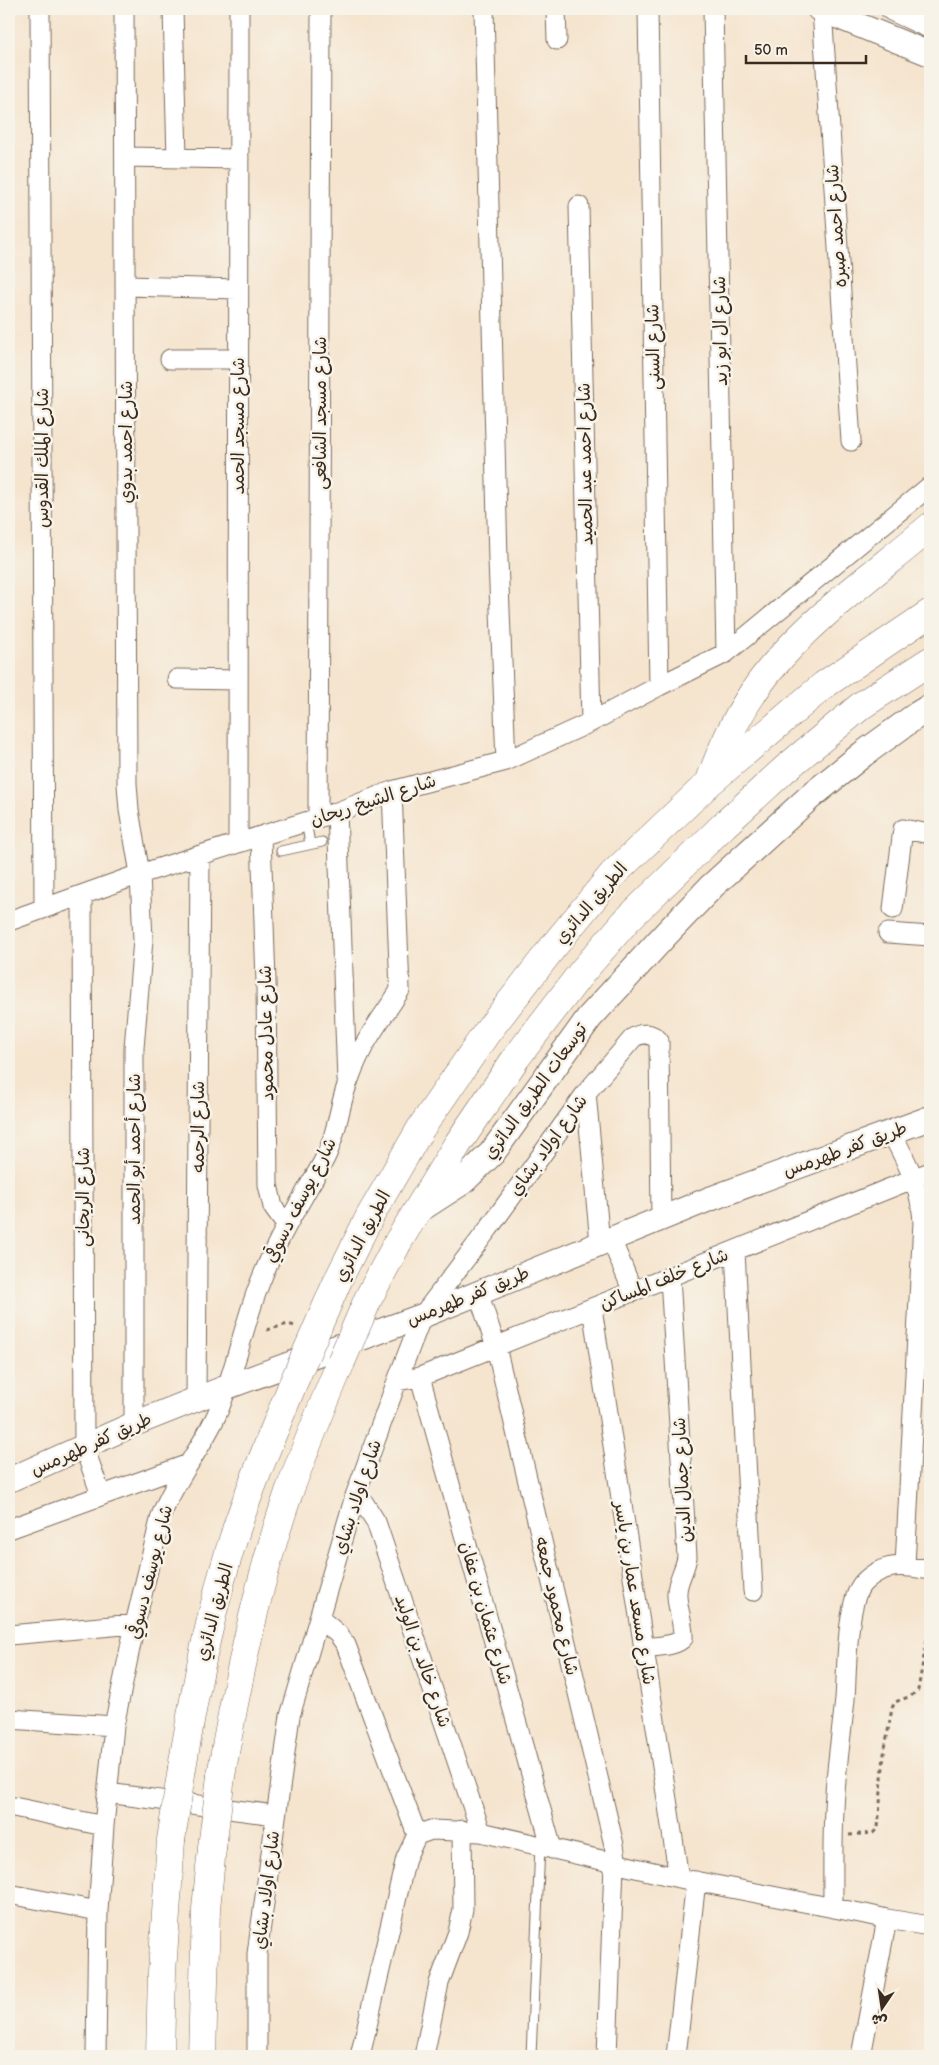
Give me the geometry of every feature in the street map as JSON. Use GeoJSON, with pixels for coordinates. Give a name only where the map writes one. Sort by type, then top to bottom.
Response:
{"type":"FeatureCollection","features":[{"type":"Feature","properties":{"kind":"highway"},"geometry":{"type":"LineString","coordinates":[[710,782],[728,736],[740,714],[763,679],[785,653],[822,617],[930,527]]}},
{"type":"Feature","properties":{"kind":"highway","name":"الطريق الدائري"},"geometry":{"type":"LineString","coordinates":[[160,2056],[162,1972],[171,1840],[195,1688],[216,1600],[239,1521],[292,1386],[338,1280],[370,1216],[421,1128],[485,1035],[553,947],[613,874],[710,782],[824,686],[930,612]]}},
{"type":"Feature","properties":{"kind":"highway","name":"الطريق الدائري"},"geometry":{"type":"LineString","coordinates":[[202,2056],[206,1909],[220,1776],[234,1698],[268,1561],[289,1493],[313,1427],[368,1299],[398,1242],[457,1145],[516,1058],[582,972],[627,920],[724,825],[785,769],[862,705],[930,661]]}},
{"type":"Feature","properties":{"kind":"main road","name":"توسعات الطريق الدائري"},"geometry":{"type":"LineString","coordinates":[[418,1210],[463,1181],[492,1153],[558,1058],[589,1018],[712,886],[761,840],[856,760],[923,711]]}},
{"type":"Feature","properties":{"kind":"street","name":"شارع الملك القدوس"},"geometry":{"type":"LineString","coordinates":[[40,9],[44,908]]}},
{"type":"Feature","properties":{"kind":"street","name":"شارع احمد بدوي"},"geometry":{"type":"LineString","coordinates":[[124,9],[126,784],[140,874]]}},
{"type":"Feature","properties":{"kind":"street"},"geometry":{"type":"LineString","coordinates":[[173,9],[177,158]]}},
{"type":"Feature","properties":{"kind":"street","name":"شارع مسجد الحمد"},"geometry":{"type":"LineString","coordinates":[[238,843],[239,9]]}},
{"type":"Feature","properties":{"kind":"street","name":"شارع مسجد الشافعى"},"geometry":{"type":"LineString","coordinates":[[312,819],[321,9]]}},
{"type":"Feature","properties":{"kind":"street"},"geometry":{"type":"LineString","coordinates":[[484,9],[498,560],[506,761]]}},
{"type":"Feature","properties":{"kind":"street"},"geometry":{"type":"LineString","coordinates":[[556,9],[557,40]]}},
{"type":"Feature","properties":{"kind":"street","name":"شارع السنى"},"geometry":{"type":"LineString","coordinates":[[648,9],[659,686]]}},
{"type":"Feature","properties":{"kind":"street","name":"شارع ال ابو زيد"},"geometry":{"type":"LineString","coordinates":[[713,9],[726,653]]}},
{"type":"Feature","properties":{"kind":"street"},"geometry":{"type":"LineString","coordinates":[[820,9],[930,54]]}},
{"type":"Feature","properties":{"kind":"street","name":"شارع احمد صبره"},"geometry":{"type":"LineString","coordinates":[[820,9],[850,442]]}},
{"type":"Feature","properties":{"kind":"street"},"geometry":{"type":"LineString","coordinates":[[893,9],[930,26]]}},
{"type":"Feature","properties":{"kind":"street"},"geometry":{"type":"LineString","coordinates":[[125,157],[239,159]]}},
{"type":"Feature","properties":{"kind":"street","name":"شارع احمد عبد الحميد"},"geometry":{"type":"LineString","coordinates":[[579,206],[591,722]]}},
{"type":"Feature","properties":{"kind":"street"},"geometry":{"type":"LineString","coordinates":[[126,286],[238,289]]}},
{"type":"Feature","properties":{"kind":"street"},"geometry":{"type":"LineString","coordinates":[[170,358],[238,359]]}},
{"type":"Feature","properties":{"kind":"street"},"geometry":{"type":"LineString","coordinates":[[726,653],[930,486]]}},
{"type":"Feature","properties":{"kind":"street","name":"شارع الشيخ ريحان"},"geometry":{"type":"LineString","coordinates":[[9,921],[140,874],[337,812],[392,791],[506,761],[591,722],[726,653]]}},
{"type":"Feature","properties":{"kind":"street"},"geometry":{"type":"LineString","coordinates":[[177,679],[238,680]]}},
{"type":"Feature","properties":{"kind":"street","name":"شارع يوسف دسوقي"},"geometry":{"type":"LineString","coordinates":[[96,2056],[98,1911],[104,1826],[114,1726],[135,1624],[161,1516],[172,1489],[214,1421],[260,1283],[286,1225],[328,1153],[347,1086],[370,1036],[400,990],[392,791]]}},
{"type":"Feature","properties":{"kind":"street"},"geometry":{"type":"LineString","coordinates":[[337,812],[347,1086]]}},
{"type":"Feature","properties":{"kind":"street"},"geometry":{"type":"LineString","coordinates":[[893,910],[903,828],[930,834]]}},
{"type":"Feature","properties":{"kind":"street","name":"شارع عادل محمود"},"geometry":{"type":"LineString","coordinates":[[261,836],[266,982],[268,1185],[273,1207],[286,1225]]}},
{"type":"Feature","properties":{"kind":"street","name":"شارع الرحمه"},"geometry":{"type":"LineString","coordinates":[[196,1399],[200,856]]}},
{"type":"Feature","properties":{"kind":"street","name":"شارع أحمد أبو الحمد"},"geometry":{"type":"LineString","coordinates":[[134,1424],[134,1048],[143,948],[140,874]]}},
{"type":"Feature","properties":{"kind":"street","name":"شارع الريحانى"},"geometry":{"type":"LineString","coordinates":[[82,896],[84,1447],[101,1495]]}},
{"type":"Feature","properties":{"kind":"street"},"geometry":{"type":"LineString","coordinates":[[888,933],[930,936]]}},
{"type":"Feature","properties":{"kind":"street","name":"شارع اولاد بشاي"},"geometry":{"type":"LineString","coordinates":[[257,2056],[257,1954],[290,1716],[355,1496],[397,1381],[422,1316],[489,1228],[586,1093],[633,1038],[647,1034],[659,1041],[661,1219]]}},
{"type":"Feature","properties":{"kind":"street"},"geometry":{"type":"LineString","coordinates":[[586,1093],[605,1241],[633,1292]]}},
{"type":"Feature","properties":{"kind":"street","name":"طريق كفر طهرمس"},"geometry":{"type":"LineString","coordinates":[[9,1480],[134,1424],[226,1387],[422,1316],[661,1219],[930,1118]]}},
{"type":"Feature","properties":{"kind":"street"},"geometry":{"type":"LineString","coordinates":[[891,1132],[922,1175],[923,1222],[905,1565]]}},
{"type":"Feature","properties":{"kind":"street","name":"شارع خلف المساكن"},"geometry":{"type":"LineString","coordinates":[[397,1381],[420,1377],[922,1175]]}},
{"type":"Feature","properties":{"kind":"street"},"geometry":{"type":"LineString","coordinates":[[735,1251],[754,1592]]}},
{"type":"Feature","properties":{"kind":"street","name":"شارع جمال الدين"},"geometry":{"type":"LineString","coordinates":[[643,1648],[674,1644],[680,1642],[683,1638],[676,1596],[677,1586],[686,1568],[686,1550],[670,1277]]}},
{"type":"Feature","properties":{"kind":"street","name":"شارع محمود جمعه"},"geometry":{"type":"LineString","coordinates":[[478,1292],[496,1347],[614,1845],[616,1865],[607,2056]]}},
{"type":"Feature","properties":{"kind":"street","name":"شارع مسعد عمار بن ياسر"},"geometry":{"type":"LineString","coordinates":[[592,1308],[643,1648],[688,1880],[676,2056]]}},
{"type":"Feature","properties":{"kind":"street","name":"شارع عثمان بن عفان"},"geometry":{"type":"LineString","coordinates":[[420,1377],[546,1848]]}},
{"type":"Feature","properties":{"kind":"street"},"geometry":{"type":"LineString","coordinates":[[9,1529],[189,1464]]}},
{"type":"Feature","properties":{"kind":"street","name":"شارع خالد بن الوليد"},"geometry":{"type":"LineString","coordinates":[[355,1496],[364,1504],[376,1522],[472,1831],[463,1909],[456,1939],[439,1983],[424,2056]]}},
{"type":"Feature","properties":{"kind":"street"},"geometry":{"type":"LineString","coordinates":[[833,1908],[833,1836],[849,1639],[854,1603],[862,1585],[872,1575],[889,1567],[905,1565],[930,1570]]}},
{"type":"Feature","properties":{"kind":"street"},"geometry":{"type":"LineString","coordinates":[[319,1618],[330,1625],[346,1645],[417,1835]]}},
{"type":"Feature","properties":{"kind":"street"},"geometry":{"type":"LineString","coordinates":[[9,1635],[135,1624]]}},
{"type":"Feature","properties":{"kind":"street"},"geometry":{"type":"LineString","coordinates":[[9,1719],[114,1726]]}},
{"type":"Feature","properties":{"kind":"street"},"geometry":{"type":"LineString","coordinates":[[107,1793],[276,1815]]}},
{"type":"Feature","properties":{"kind":"street"},"geometry":{"type":"LineString","coordinates":[[9,1806],[104,1826]]}},
{"type":"Feature","properties":{"kind":"street"},"geometry":{"type":"LineString","coordinates":[[360,2056],[406,1858],[417,1835],[431,1830],[472,1831],[688,1880],[930,1926]]}},
{"type":"Feature","properties":{"kind":"street"},"geometry":{"type":"LineString","coordinates":[[9,1894],[98,1911]]}},
{"type":"Feature","properties":{"kind":"street"},"geometry":{"type":"LineString","coordinates":[[861,2056],[887,1919]]}},
{"type":"Feature","properties":{"kind":"lane"},"geometry":{"type":"LineString","coordinates":[[310,844],[312,819]]}},
{"type":"Feature","properties":{"kind":"lane"},"geometry":{"type":"LineString","coordinates":[[281,851],[322,842]]}},
{"type":"Feature","properties":{"kind":"lane"},"geometry":{"type":"LineString","coordinates":[[531,2056],[546,1848]]}},
{"type":"Feature","properties":{"kind":"path"},"geometry":{"type":"LineString","coordinates":[[266,1330],[288,1324]]}},
{"type":"Feature","properties":{"kind":"path"},"geometry":{"type":"LineString","coordinates":[[833,1836],[873,1833],[878,1828],[884,1754],[892,1708],[895,1702],[911,1696],[918,1690],[930,1622]]}}]}
